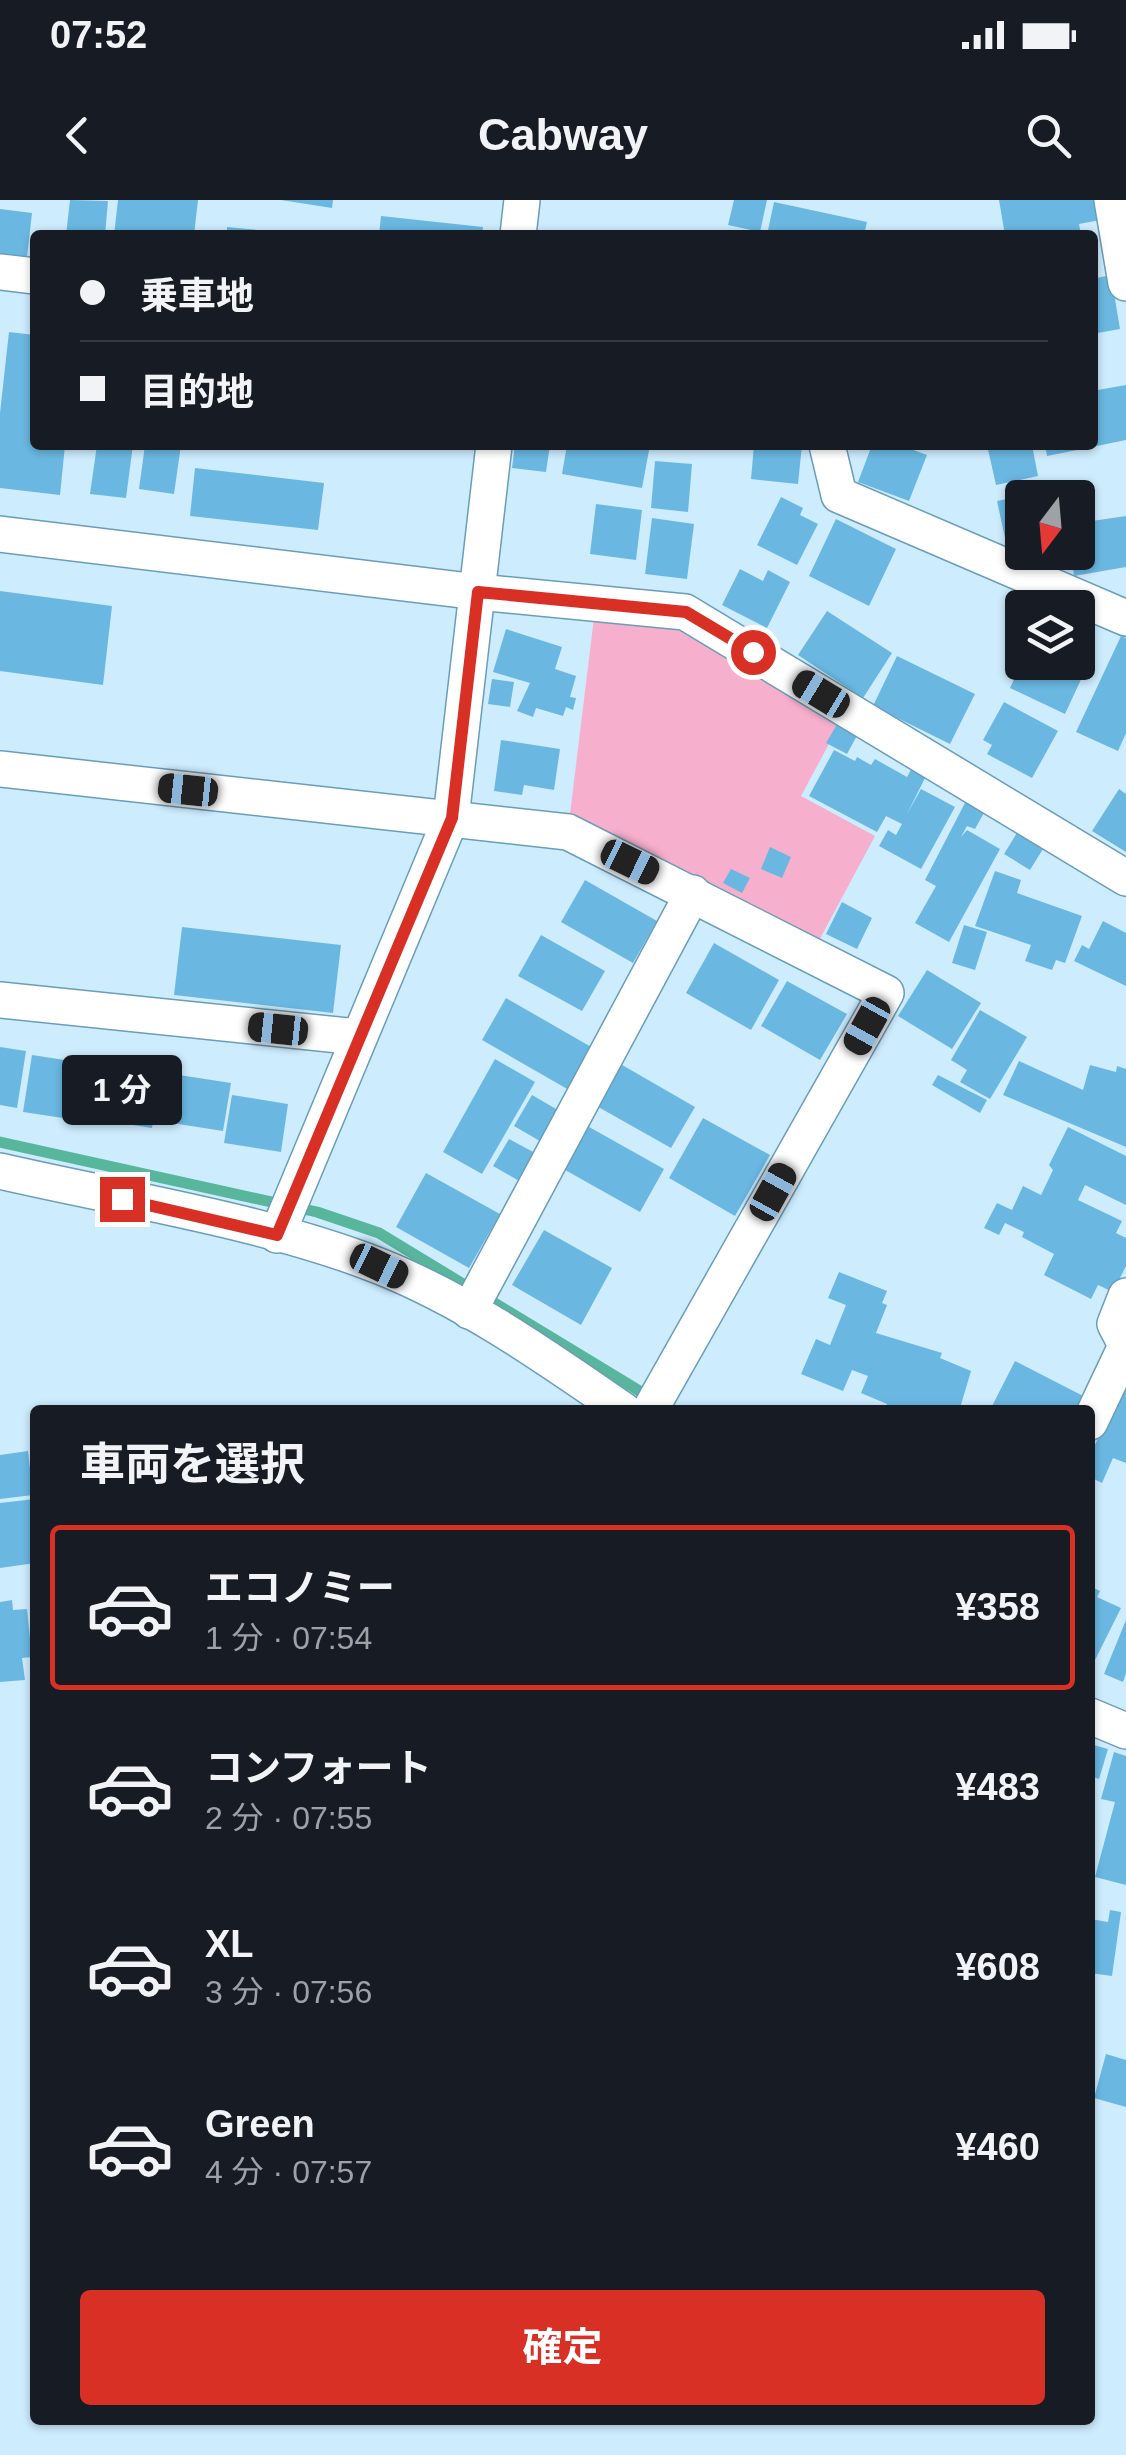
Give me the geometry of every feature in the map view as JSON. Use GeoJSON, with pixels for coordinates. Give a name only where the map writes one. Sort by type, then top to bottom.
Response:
{"type":"FeatureCollection","features":[{"type":"Feature","properties":{"kind":"street"},"geometry":{"type":"LineString","coordinates":[[519,230],[522,200]]}},
{"type":"Feature","properties":{"kind":"street"},"geometry":{"type":"LineString","coordinates":[[1112,200],[1126,283]]}},
{"type":"Feature","properties":{"kind":"street"},"geometry":{"type":"LineString","coordinates":[[0,272],[30,275]]}},
{"type":"Feature","properties":{"kind":"street"},"geometry":{"type":"LineString","coordinates":[[285,1213],[452,818],[493,450]]}},
{"type":"Feature","properties":{"kind":"street"},"geometry":{"type":"LineString","coordinates":[[827,450],[839,495],[1126,618]]}},
{"type":"Feature","properties":{"kind":"street"},"geometry":{"type":"LineString","coordinates":[[0,534],[478,592],[686,612],[1126,878]]}},
{"type":"Feature","properties":{"kind":"street"},"geometry":{"type":"LineString","coordinates":[[0,769],[568,832],[886,994],[646,1405],[476,1299],[379,1266],[285,1213],[0,1171]]}},
{"type":"Feature","properties":{"kind":"street"},"geometry":{"type":"LineString","coordinates":[[476,1299],[693,894]]}},
{"type":"Feature","properties":{"kind":"street"},"geometry":{"type":"LineString","coordinates":[[0,1000],[358,1038]]}},
{"type":"Feature","properties":{"kind":"street"},"geometry":{"type":"LineString","coordinates":[[1095,1411],[1126,1345],[1115,1324],[1126,1296]]}},
{"type":"Feature","properties":{"kind":"street"},"geometry":{"type":"LineString","coordinates":[[1095,1718],[1126,1731]]}},
{"type":"Feature","properties":{"kind":"shaded area"},"geometry":{"type":"Polygon","coordinates":[[[594,618],[688,629],[845,714],[801,796],[875,836],[816,946],[570,814],[594,618]]]}},
{"type":"Feature","properties":{"kind":"building"},"geometry":{"type":"Polygon","coordinates":[[[70,200],[108,201],[105,230],[67,230],[70,200]]]}},
{"type":"Feature","properties":{"kind":"building"},"geometry":{"type":"Polygon","coordinates":[[[118,200],[198,200],[195,230],[115,230],[118,200]]]}},
{"type":"Feature","properties":{"kind":"building"},"geometry":{"type":"Polygon","coordinates":[[[281,200],[333,200],[332,208],[281,200]]]}},
{"type":"Feature","properties":{"kind":"building"},"geometry":{"type":"Polygon","coordinates":[[[734,200],[767,200],[760,230],[728,225],[734,200]]]}},
{"type":"Feature","properties":{"kind":"building"},"geometry":{"type":"Polygon","coordinates":[[[999,200],[1096,200],[1100,220],[1079,224],[1080,230],[1004,230],[999,200]]]}},
{"type":"Feature","properties":{"kind":"building"},"geometry":{"type":"Polygon","coordinates":[[[774,202],[867,222],[865,230],[768,230],[774,202]]]}},
{"type":"Feature","properties":{"kind":"building"},"geometry":{"type":"Polygon","coordinates":[[[0,209],[32,213],[27,257],[0,254],[0,209]]]}},
{"type":"Feature","properties":{"kind":"building"},"geometry":{"type":"Polygon","coordinates":[[[381,216],[483,227],[483,230],[380,230],[381,216]]]}},
{"type":"Feature","properties":{"kind":"building"},"geometry":{"type":"Polygon","coordinates":[[[1111,275],[1120,329],[1098,333],[1098,278],[1111,275]]]}},
{"type":"Feature","properties":{"kind":"building"},"geometry":{"type":"Polygon","coordinates":[[[9,332],[30,334],[30,450],[64,450],[60,495],[0,488],[0,413],[9,332]]]}},
{"type":"Feature","properties":{"kind":"building"},"geometry":{"type":"Polygon","coordinates":[[[1126,385],[1126,440],[1098,446],[1098,390],[1126,385]]]}},
{"type":"Feature","properties":{"kind":"building"},"geometry":{"type":"Polygon","coordinates":[[[96,450],[132,450],[126,498],[90,494],[96,450]]]}},
{"type":"Feature","properties":{"kind":"building"},"geometry":{"type":"Polygon","coordinates":[[[144,450],[180,450],[174,494],[139,489],[144,450]]]}},
{"type":"Feature","properties":{"kind":"building"},"geometry":{"type":"Polygon","coordinates":[[[514,450],[549,450],[546,472],[512,468],[514,450]]]}},
{"type":"Feature","properties":{"kind":"building"},"geometry":{"type":"Polygon","coordinates":[[[566,450],[649,450],[642,488],[562,474],[566,450]]]}},
{"type":"Feature","properties":{"kind":"building"},"geometry":{"type":"Polygon","coordinates":[[[754,450],[801,450],[798,484],[751,479],[754,450]]]}},
{"type":"Feature","properties":{"kind":"building"},"geometry":{"type":"Polygon","coordinates":[[[870,450],[914,450],[927,455],[909,501],[858,482],[870,450]]]}},
{"type":"Feature","properties":{"kind":"building"},"geometry":{"type":"Polygon","coordinates":[[[988,450],[1033,450],[1038,476],[1005,480],[996,485],[988,450]]]}},
{"type":"Feature","properties":{"kind":"building"},"geometry":{"type":"Polygon","coordinates":[[[1046,450],[1077,450],[1047,456],[1046,450]]]}},
{"type":"Feature","properties":{"kind":"building"},"geometry":{"type":"Polygon","coordinates":[[[655,461],[692,464],[688,512],[651,508],[655,461]]]}},
{"type":"Feature","properties":{"kind":"building"},"geometry":{"type":"Polygon","coordinates":[[[195,468],[324,483],[318,530],[190,516],[195,468]]]}},
{"type":"Feature","properties":{"kind":"building"},"geometry":{"type":"Polygon","coordinates":[[[781,497],[803,508],[800,515],[818,524],[797,565],[757,545],[781,497]]]}},
{"type":"Feature","properties":{"kind":"building"},"geometry":{"type":"Polygon","coordinates":[[[1005,499],[1005,538],[997,501],[1005,499]]]}},
{"type":"Feature","properties":{"kind":"building"},"geometry":{"type":"Polygon","coordinates":[[[596,504],[642,510],[636,560],[590,554],[596,504]]]}},
{"type":"Feature","properties":{"kind":"building"},"geometry":{"type":"Polygon","coordinates":[[[1126,516],[1126,567],[1074,576],[1073,570],[1095,570],[1095,521],[1126,516]]]}},
{"type":"Feature","properties":{"kind":"building"},"geometry":{"type":"Polygon","coordinates":[[[652,518],[694,524],[687,579],[645,574],[652,518]]]}},
{"type":"Feature","properties":{"kind":"building"},"geometry":{"type":"Polygon","coordinates":[[[836,519],[896,549],[869,606],[809,576],[836,519]]]}},
{"type":"Feature","properties":{"kind":"building"},"geometry":{"type":"Polygon","coordinates":[[[740,569],[763,581],[768,570],[790,582],[767,628],[722,605],[740,569]]]}},
{"type":"Feature","properties":{"kind":"building"},"geometry":{"type":"Polygon","coordinates":[[[0,591],[112,606],[103,685],[0,671],[0,591]]]}},
{"type":"Feature","properties":{"kind":"building"},"geometry":{"type":"Polygon","coordinates":[[[827,611],[892,653],[863,698],[798,655],[827,611]]]}},
{"type":"Feature","properties":{"kind":"building"},"geometry":{"type":"Polygon","coordinates":[[[506,629],[562,647],[555,669],[576,676],[570,697],[576,698],[573,710],[566,707],[563,716],[536,708],[533,717],[517,711],[530,683],[493,672],[506,629]]]}},
{"type":"Feature","properties":{"kind":"building"},"geometry":{"type":"Polygon","coordinates":[[[1121,636],[1126,638],[1126,733],[1118,751],[1076,732],[1121,636]]]}},
{"type":"Feature","properties":{"kind":"building"},"geometry":{"type":"Polygon","coordinates":[[[897,656],[975,694],[950,744],[873,706],[897,656]]]}},
{"type":"Feature","properties":{"kind":"building"},"geometry":{"type":"Polygon","coordinates":[[[492,679],[514,682],[510,707],[488,704],[492,679]]]}},
{"type":"Feature","properties":{"kind":"building"},"geometry":{"type":"Polygon","coordinates":[[[1014,680],[1081,680],[1065,714],[1010,688],[1014,680]]]}},
{"type":"Feature","properties":{"kind":"building"},"geometry":{"type":"Polygon","coordinates":[[[1004,702],[1058,731],[1032,778],[987,754],[992,745],[983,740],[1004,702]]]}},
{"type":"Feature","properties":{"kind":"building"},"geometry":{"type":"Polygon","coordinates":[[[839,721],[859,732],[847,754],[826,743],[839,721]]]}},
{"type":"Feature","properties":{"kind":"building"},"geometry":{"type":"Polygon","coordinates":[[[501,740],[560,749],[554,790],[524,785],[522,795],[494,791],[501,740]]]}},
{"type":"Feature","properties":{"kind":"building"},"geometry":{"type":"Polygon","coordinates":[[[834,750],[871,765],[875,759],[907,777],[913,766],[927,774],[907,814],[921,789],[955,807],[921,869],[879,846],[888,830],[896,835],[902,824],[886,816],[877,832],[809,796],[834,750]]]}},
{"type":"Feature","properties":{"kind":"building"},"geometry":{"type":"Polygon","coordinates":[[[1119,789],[1126,794],[1126,852],[1092,831],[1119,789]]]}},
{"type":"Feature","properties":{"kind":"building"},"geometry":{"type":"Polygon","coordinates":[[[966,801],[985,811],[975,829],[967,826],[961,837],[967,830],[1000,849],[949,942],[915,923],[936,886],[925,880],[966,801]]]}},
{"type":"Feature","properties":{"kind":"building"},"geometry":{"type":"Polygon","coordinates":[[[1020,828],[1046,844],[1030,870],[1004,854],[1020,828]]]}},
{"type":"Feature","properties":{"kind":"building"},"geometry":{"type":"Polygon","coordinates":[[[770,847],[791,857],[782,878],[761,869],[770,847]]]}},
{"type":"Feature","properties":{"kind":"building"},"geometry":{"type":"Polygon","coordinates":[[[731,869],[750,878],[742,893],[723,883],[731,869]]]}},
{"type":"Feature","properties":{"kind":"building"},"geometry":{"type":"Polygon","coordinates":[[[995,871],[1021,880],[1017,893],[1082,916],[1065,963],[1056,960],[1052,970],[1025,961],[1031,945],[975,926],[995,871]]]}},
{"type":"Feature","properties":{"kind":"building"},"geometry":{"type":"Polygon","coordinates":[[[585,880],[657,921],[633,963],[561,922],[585,880]]]}},
{"type":"Feature","properties":{"kind":"building"},"geometry":{"type":"Polygon","coordinates":[[[842,902],[872,918],[857,949],[826,934],[842,902]]]}},
{"type":"Feature","properties":{"kind":"building"},"geometry":{"type":"Polygon","coordinates":[[[1103,921],[1126,933],[1126,986],[1074,961],[1082,945],[1089,949],[1103,921]]]}},
{"type":"Feature","properties":{"kind":"building"},"geometry":{"type":"Polygon","coordinates":[[[964,925],[987,932],[975,970],[952,963],[964,925]]]}},
{"type":"Feature","properties":{"kind":"building"},"geometry":{"type":"Polygon","coordinates":[[[182,927],[341,945],[333,1013],[174,995],[182,927]]]}},
{"type":"Feature","properties":{"kind":"building"},"geometry":{"type":"Polygon","coordinates":[[[541,935],[605,971],[582,1011],[518,976],[541,935]]]}},
{"type":"Feature","properties":{"kind":"building"},"geometry":{"type":"Polygon","coordinates":[[[714,943],[779,980],[751,1030],[686,993],[714,943]]]}},
{"type":"Feature","properties":{"kind":"building"},"geometry":{"type":"Polygon","coordinates":[[[927,970],[981,1003],[952,1049],[898,1016],[927,970]]]}},
{"type":"Feature","properties":{"kind":"building"},"geometry":{"type":"Polygon","coordinates":[[[787,981],[847,1014],[820,1060],[761,1026],[787,981]]]}},
{"type":"Feature","properties":{"kind":"building"},"geometry":{"type":"Polygon","coordinates":[[[506,998],[593,1048],[569,1090],[482,1040],[506,998]]]}},
{"type":"Feature","properties":{"kind":"building"},"geometry":{"type":"Polygon","coordinates":[[[980,1010],[1027,1037],[990,1099],[960,1082],[967,1070],[951,1060],[980,1010]]]}},
{"type":"Feature","properties":{"kind":"building"},"geometry":{"type":"Polygon","coordinates":[[[0,1047],[26,1051],[17,1108],[0,1105],[0,1047]]]}},
{"type":"Feature","properties":{"kind":"building"},"geometry":{"type":"Polygon","coordinates":[[[32,1055],[91,1064],[83,1121],[23,1112],[32,1055]]]}},
{"type":"Feature","properties":{"kind":"building"},"geometry":{"type":"Polygon","coordinates":[[[99,1055],[161,1065],[152,1128],[90,1118],[99,1055]]]}},
{"type":"Feature","properties":{"kind":"building"},"geometry":{"type":"Polygon","coordinates":[[[495,1059],[535,1082],[482,1174],[443,1152],[495,1059]]]}},
{"type":"Feature","properties":{"kind":"building"},"geometry":{"type":"Polygon","coordinates":[[[1019,1061],[1083,1090],[1090,1065],[1116,1072],[1117,1066],[1126,1069],[1126,1147],[1003,1095],[1019,1061]]]}},
{"type":"Feature","properties":{"kind":"building"},"geometry":{"type":"Polygon","coordinates":[[[617,1062],[695,1107],[671,1148],[593,1104],[617,1062]]]}},
{"type":"Feature","properties":{"kind":"building"},"geometry":{"type":"Polygon","coordinates":[[[166,1073],[231,1083],[223,1131],[159,1121],[166,1073]]]}},
{"type":"Feature","properties":{"kind":"building"},"geometry":{"type":"Polygon","coordinates":[[[938,1075],[987,1100],[980,1113],[932,1085],[938,1075]]]}},
{"type":"Feature","properties":{"kind":"building"},"geometry":{"type":"Polygon","coordinates":[[[232,1095],[288,1104],[281,1152],[224,1143],[232,1095]]]}},
{"type":"Feature","properties":{"kind":"building"},"geometry":{"type":"Polygon","coordinates":[[[532,1095],[563,1113],[545,1144],[514,1126],[532,1095]]]}},
{"type":"Feature","properties":{"kind":"building"},"geometry":{"type":"Polygon","coordinates":[[[703,1118],[770,1155],[735,1216],[669,1178],[703,1118]]]}},
{"type":"Feature","properties":{"kind":"building"},"geometry":{"type":"Polygon","coordinates":[[[582,1123],[664,1169],[640,1212],[558,1166],[582,1123]]]}},
{"type":"Feature","properties":{"kind":"building"},"geometry":{"type":"Polygon","coordinates":[[[1068,1127],[1126,1156],[1126,1205],[1085,1185],[1078,1200],[1122,1221],[1116,1233],[1126,1238],[1126,1266],[1113,1292],[1098,1285],[1091,1299],[1044,1275],[1054,1254],[1022,1237],[1024,1232],[1005,1223],[999,1235],[984,1228],[997,1203],[1012,1210],[1023,1186],[1041,1195],[1053,1170],[1049,1165],[1068,1127]]]}},
{"type":"Feature","properties":{"kind":"building"},"geometry":{"type":"Polygon","coordinates":[[[509,1139],[537,1154],[521,1182],[493,1166],[509,1139]]]}},
{"type":"Feature","properties":{"kind":"building"},"geometry":{"type":"Polygon","coordinates":[[[426,1173],[500,1214],[469,1268],[396,1227],[426,1173]]]}},
{"type":"Feature","properties":{"kind":"building"},"geometry":{"type":"Polygon","coordinates":[[[544,1230],[612,1268],[581,1325],[512,1285],[544,1230]]]}},
{"type":"Feature","properties":{"kind":"building"},"geometry":{"type":"Polygon","coordinates":[[[839,1272],[887,1291],[882,1303],[887,1305],[876,1333],[942,1353],[940,1358],[971,1371],[961,1405],[887,1405],[861,1393],[868,1376],[852,1370],[843,1391],[801,1374],[816,1339],[830,1345],[846,1305],[828,1298],[839,1272]]]}},
{"type":"Feature","properties":{"kind":"building"},"geometry":{"type":"Polygon","coordinates":[[[1015,1361],[1091,1400],[1088,1405],[993,1405],[1015,1361]]]}},
{"type":"Feature","properties":{"kind":"building"},"geometry":{"type":"Polygon","coordinates":[[[1126,1375],[1126,1463],[1113,1458],[1102,1483],[1095,1480],[1095,1445],[1126,1375]]]}},
{"type":"Feature","properties":{"kind":"building"},"geometry":{"type":"Polygon","coordinates":[[[28,1451],[30,1495],[0,1499],[0,1455],[28,1451]]]}},
{"type":"Feature","properties":{"kind":"building"},"geometry":{"type":"Polygon","coordinates":[[[30,1500],[30,1564],[0,1568],[0,1503],[30,1500]]]}},
{"type":"Feature","properties":{"kind":"building"},"geometry":{"type":"Polygon","coordinates":[[[1095,1588],[1100,1591],[1097,1597],[1121,1608],[1095,1660],[1095,1588]]]}},
{"type":"Feature","properties":{"kind":"building"},"geometry":{"type":"Polygon","coordinates":[[[12,1600],[13,1610],[27,1609],[30,1657],[22,1658],[25,1680],[0,1682],[0,1602],[12,1600]]]}},
{"type":"Feature","properties":{"kind":"building"},"geometry":{"type":"Polygon","coordinates":[[[1126,1620],[1126,1673],[1123,1682],[1104,1674],[1126,1620]]]}},
{"type":"Feature","properties":{"kind":"building"},"geometry":{"type":"Polygon","coordinates":[[[1095,1745],[1108,1749],[1099,1779],[1095,1778],[1095,1745]]]}},
{"type":"Feature","properties":{"kind":"building"},"geometry":{"type":"Polygon","coordinates":[[[1114,1752],[1126,1756],[1126,1885],[1095,1877],[1115,1802],[1101,1799],[1114,1752]]]}},
{"type":"Feature","properties":{"kind":"building"},"geometry":{"type":"Polygon","coordinates":[[[1110,1910],[1121,1912],[1112,1976],[1095,1974],[1095,1920],[1108,1922],[1110,1910]]]}},
{"type":"Feature","properties":{"kind":"building"},"geometry":{"type":"Polygon","coordinates":[[[1106,2054],[1126,2060],[1126,2107],[1095,2098],[1106,2054]]]}},
{"type":"Feature","properties":{"kind":"waterway"},"geometry":{"type":"LineString","coordinates":[[0,1142],[317,1212],[379,1233],[651,1398]]}},
{"type":"Feature","properties":{"kind":"route"},"geometry":{"type":"LineString","coordinates":[[122,1199],[277,1235],[452,818],[478,592],[686,612],[753,652]]}}]}
